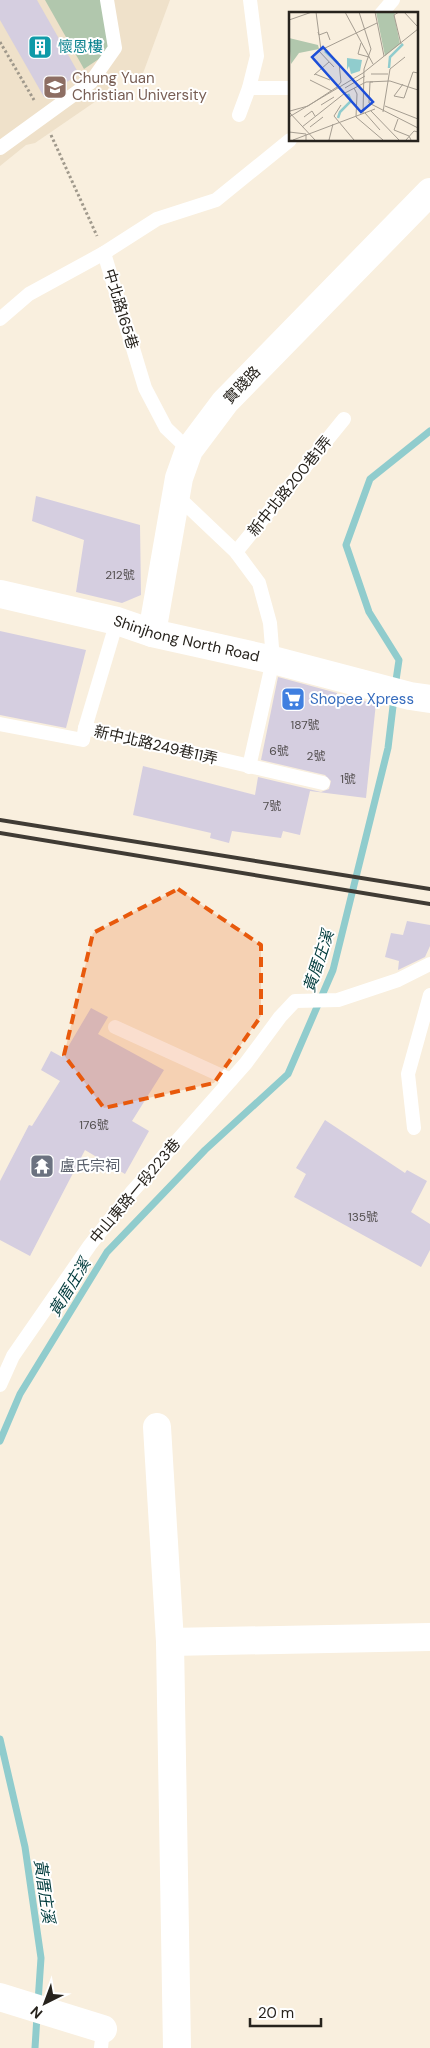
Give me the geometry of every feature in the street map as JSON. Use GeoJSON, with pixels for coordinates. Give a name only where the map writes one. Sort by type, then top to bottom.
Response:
{"type":"FeatureCollection","features":[{"type":"Feature","properties":{"kind":"street","name":"實踐路"},"geometry":{"type":"LineString","coordinates":[[152,633],[179,478],[189,450],[224,402],[430,192]]}},
{"type":"Feature","properties":{"kind":"street","name":"Shinjhong North Road"},"geometry":{"type":"LineString","coordinates":[[0,594],[117,620],[152,633],[274,660],[420,697]]}},
{"type":"Feature","properties":{"kind":"street"},"geometry":{"type":"LineString","coordinates":[[157,1427],[170,1642],[177,2048]]}},
{"type":"Feature","properties":{"kind":"street"},"geometry":{"type":"LineString","coordinates":[[170,1642],[430,1637]]}},
{"type":"Feature","properties":{"kind":"street"},"geometry":{"type":"LineString","coordinates":[[0,1997],[69,2019],[102,2039]]}},
{"type":"Feature","properties":{"kind":"lane"},"geometry":{"type":"LineString","coordinates":[[0,148],[44,118],[91,82],[115,48],[107,0]]}},
{"type":"Feature","properties":{"kind":"lane"},"geometry":{"type":"LineString","coordinates":[[239,115],[249,88],[257,56],[250,0]]}},
{"type":"Feature","properties":{"kind":"lane"},"geometry":{"type":"LineString","coordinates":[[383,12],[393,0]]}},
{"type":"Feature","properties":{"kind":"lane"},"geometry":{"type":"LineString","coordinates":[[249,88],[289,88]]}},
{"type":"Feature","properties":{"kind":"lane","name":"中北路165巷"},"geometry":{"type":"LineString","coordinates":[[189,450],[166,428],[146,388],[104,253],[157,219],[216,200],[289,141]]}},
{"type":"Feature","properties":{"kind":"lane"},"geometry":{"type":"LineString","coordinates":[[0,319],[29,294],[104,253]]}},
{"type":"Feature","properties":{"kind":"lane","name":"新中北路200巷1弄"},"geometry":{"type":"LineString","coordinates":[[236,552],[344,419]]}},
{"type":"Feature","properties":{"kind":"lane"},"geometry":{"type":"LineString","coordinates":[[176,495],[236,552],[259,584],[270,623],[274,660],[249,767]]}},
{"type":"Feature","properties":{"kind":"lane"},"geometry":{"type":"LineString","coordinates":[[85,728],[117,620]]}},
{"type":"Feature","properties":{"kind":"lane","name":"新中北路249巷11弄"},"geometry":{"type":"LineString","coordinates":[[0,724],[83,740],[85,728],[323,784]]}},
{"type":"Feature","properties":{"kind":"lane","name":"中山東路一段223巷"},"geometry":{"type":"LineString","coordinates":[[0,1385],[13,1356],[90,1245],[131,1193],[231,1080],[295,1001],[338,1000],[398,980],[430,964]]}},
{"type":"Feature","properties":{"kind":"lane"},"geometry":{"type":"LineString","coordinates":[[414,1128],[408,1074],[430,995]]}},
{"type":"Feature","properties":{"kind":"lane"},"geometry":{"type":"LineString","coordinates":[[114,1027],[231,1080]]}},
{"type":"Feature","properties":{"kind":"path"},"geometry":{"type":"LineString","coordinates":[[0,42],[44,118],[104,253]]}},
{"type":"Feature","properties":{"kind":"highlighted area"},"geometry":{"type":"Polygon","coordinates":[[[178,889],[261,945],[261,1016],[214,1083],[104,1108],[64,1055],[93,933],[178,889]]]}},
{"type":"Feature","properties":{"kind":"shaded area","name":"Chung Yuan Christian University"},"geometry":{"type":"Polygon","coordinates":[[[0,0],[170,0],[142,76],[121,71],[102,97],[35,143],[26,145],[0,166],[0,0]]]}},
{"type":"Feature","properties":{"kind":"green space"},"geometry":{"type":"Polygon","coordinates":[[[45,0],[107,0],[115,48],[84,69],[45,0]]]}},
{"type":"Feature","properties":{"kind":"building","name":"懷恩樓"},"geometry":{"type":"Polygon","coordinates":[[[0,0],[37,0],[79,74],[44,97],[0,20],[0,0]]]}},
{"type":"Feature","properties":{"kind":"building"},"geometry":{"type":"Polygon","coordinates":[[[36,496],[140,525],[141,595],[122,603],[76,592],[84,540],[32,521],[36,496]]]}},
{"type":"Feature","properties":{"kind":"building"},"geometry":{"type":"Polygon","coordinates":[[[0,631],[86,650],[66,728],[0,715],[0,631]]]}},
{"type":"Feature","properties":{"kind":"building"},"geometry":{"type":"Polygon","coordinates":[[[278,677],[337,693],[337,697],[376,703],[366,798],[310,791],[300,835],[283,831],[281,838],[232,831],[229,843],[210,838],[211,833],[133,815],[143,766],[255,795],[258,777],[321,792],[329,789],[331,781],[325,775],[261,760],[278,677]]]}},
{"type":"Feature","properties":{"kind":"building"},"geometry":{"type":"Polygon","coordinates":[[[407,921],[430,925],[430,946],[425,957],[398,970],[399,961],[385,957],[391,933],[403,935],[407,921]]]}},
{"type":"Feature","properties":{"kind":"building"},"geometry":{"type":"Polygon","coordinates":[[[91,1008],[108,1017],[98,1034],[164,1070],[132,1121],[149,1131],[125,1174],[85,1150],[30,1256],[0,1240],[0,1181],[29,1125],[32,1126],[60,1081],[41,1070],[51,1051],[62,1057],[91,1008]]]}},
{"type":"Feature","properties":{"kind":"building"},"geometry":{"type":"Polygon","coordinates":[[[325,1120],[405,1173],[407,1170],[427,1181],[411,1212],[430,1224],[430,1250],[421,1267],[294,1197],[306,1174],[296,1168],[325,1120]]]}},
{"type":"Feature","properties":{"kind":"waterway","name":"黃厝庄溪"},"geometry":{"type":"LineString","coordinates":[[395,687],[399,660],[369,612],[346,545],[370,479],[430,431]]}},
{"type":"Feature","properties":{"kind":"waterway","name":"黃厝庄溪"},"geometry":{"type":"LineString","coordinates":[[0,1441],[20,1394],[107,1252],[205,1150],[288,1074],[333,970],[388,748],[394,698]]}},
{"type":"Feature","properties":{"kind":"waterway","name":"黃厝庄溪"},"geometry":{"type":"LineString","coordinates":[[0,1739],[25,1847],[41,1958],[38,2002]]}},
{"type":"Feature","properties":{"kind":"waterway","name":"黃厝庄溪"},"geometry":{"type":"LineString","coordinates":[[35,2048],[37,2016]]}},
{"type":"Feature","properties":{"kind":"railway"},"geometry":{"type":"LineString","coordinates":[[0,820],[430,889]]}},
{"type":"Feature","properties":{"kind":"railway"},"geometry":{"type":"LineString","coordinates":[[0,833],[430,904]]}},
{"type":"Feature","properties":{"kind":"place","name":"懷恩樓"},"geometry":{"type":"Point","coordinates":[40,47]}},
{"type":"Feature","properties":{"kind":"place","name":"Chung Yuan Christian University"},"geometry":{"type":"Point","coordinates":[55,87]}},
{"type":"Feature","properties":{"kind":"place","name":"Shopee Xpress"},"geometry":{"type":"Point","coordinates":[293,699]}},
{"type":"Feature","properties":{"kind":"place","name":"盧氏宗祠"},"geometry":{"type":"Point","coordinates":[42,1166]}}]}
